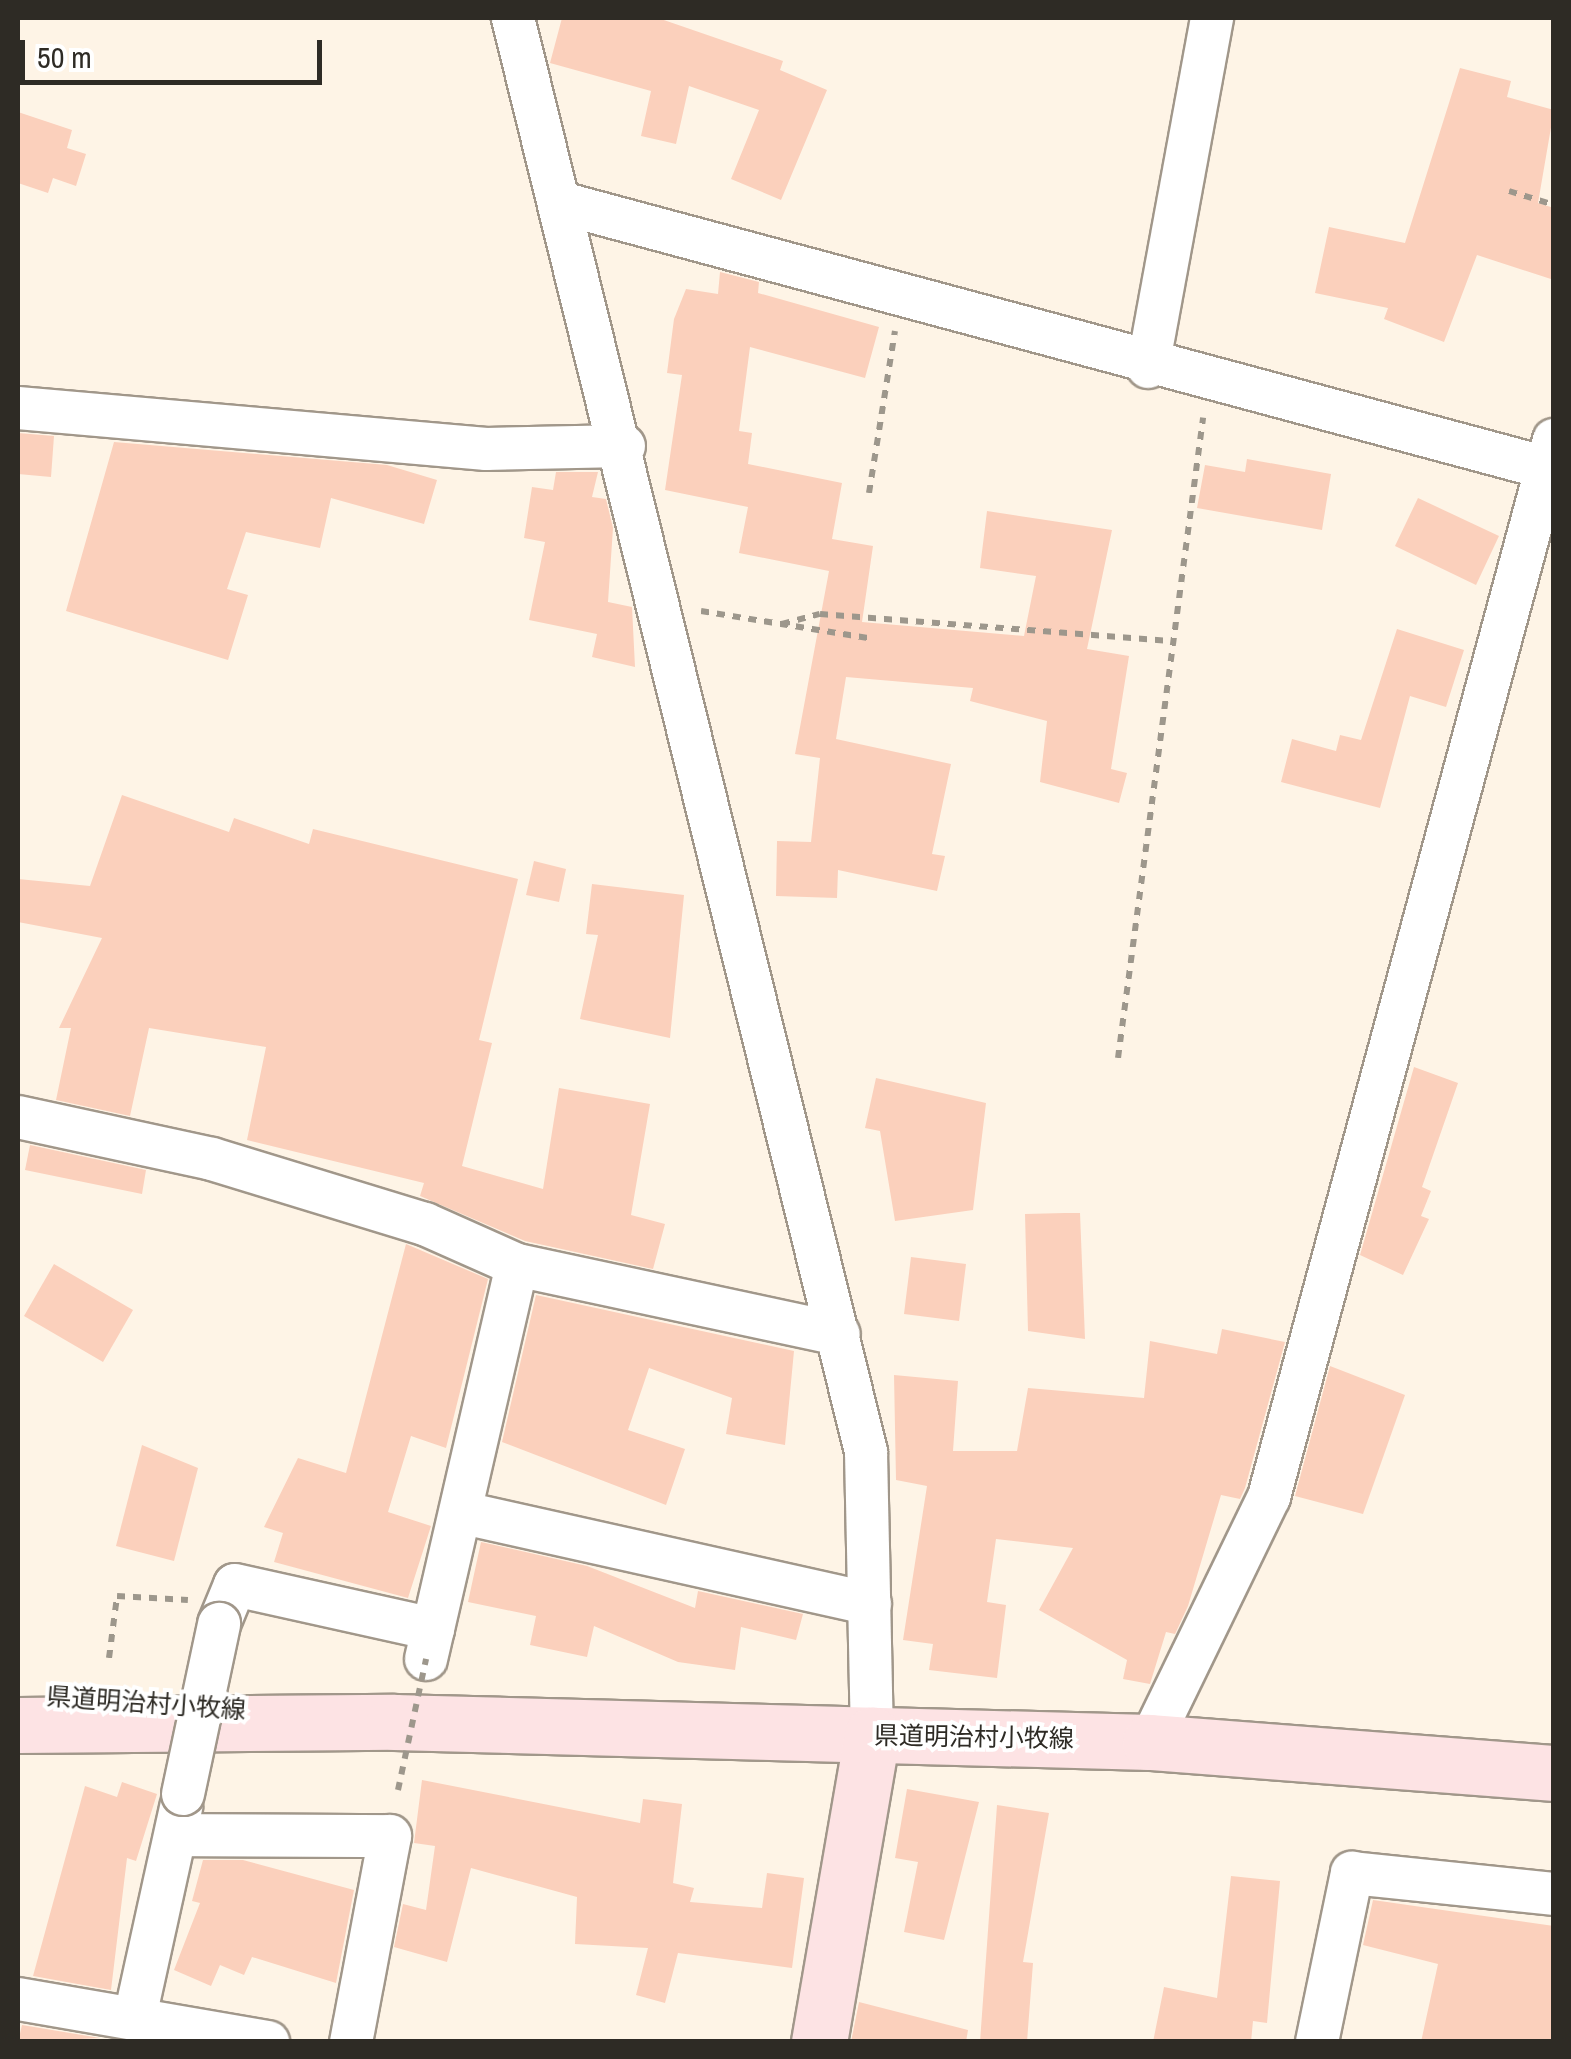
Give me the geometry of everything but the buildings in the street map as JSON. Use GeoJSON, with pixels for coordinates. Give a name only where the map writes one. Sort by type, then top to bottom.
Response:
{"type":"FeatureCollection","features":[{"type":"Feature","properties":{"kind":"main road","name":"県道明治村小牧線"},"geometry":{"type":"LineString","coordinates":[[18,1694],[394,1722]]}},
{"type":"Feature","properties":{"kind":"main road","name":"県道明治村小牧線"},"geometry":{"type":"LineString","coordinates":[[18,1724],[394,1722],[1150,1742],[1554,1772]]}},
{"type":"Feature","properties":{"kind":"main road"},"geometry":{"type":"LineString","coordinates":[[820,2042],[872,1734]]}},
{"type":"Feature","properties":{"kind":"street"},"geometry":{"type":"LineString","coordinates":[[513,18],[624,446],[866,1452],[872,1734]]}},
{"type":"Feature","properties":{"kind":"street"},"geometry":{"type":"LineString","coordinates":[[1148,367],[1212,18]]}},
{"type":"Feature","properties":{"kind":"street"},"geometry":{"type":"LineString","coordinates":[[561,203],[1148,367],[1551,459],[1269,1497],[1150,1742]]}},
{"type":"Feature","properties":{"kind":"street"},"geometry":{"type":"LineString","coordinates":[[18,408],[486,449],[624,446]]}},
{"type":"Feature","properties":{"kind":"street"},"geometry":{"type":"LineString","coordinates":[[18,1116],[212,1159],[425,1224],[517,1265],[838,1334]]}},
{"type":"Feature","properties":{"kind":"street"},"geometry":{"type":"LineString","coordinates":[[136,2016],[221,1613],[234,1585],[430,1644],[464,1513],[517,1265]]}},
{"type":"Feature","properties":{"kind":"street"},"geometry":{"type":"LineString","coordinates":[[464,1513],[870,1604]]}},
{"type":"Feature","properties":{"kind":"street"},"geometry":{"type":"LineString","coordinates":[[180,1814],[390,1836],[351,2042]]}},
{"type":"Feature","properties":{"kind":"street"},"geometry":{"type":"LineString","coordinates":[[1317,2042],[1352,1873],[1554,1894]]}},
{"type":"Feature","properties":{"kind":"street"},"geometry":{"type":"LineString","coordinates":[[18,1998],[268,2042]]}},
{"type":"Feature","properties":{"kind":"path"},"geometry":{"type":"LineString","coordinates":[[1508,192],[1554,205]]}},
{"type":"Feature","properties":{"kind":"path"},"geometry":{"type":"LineString","coordinates":[[869,493],[900,298]]}},
{"type":"Feature","properties":{"kind":"path"},"geometry":{"type":"LineString","coordinates":[[1118,1058],[1208,382]]}},
{"type":"Feature","properties":{"kind":"path"},"geometry":{"type":"LineString","coordinates":[[661,603],[868,638]]}},
{"type":"Feature","properties":{"kind":"path"},"geometry":{"type":"LineString","coordinates":[[782,624],[820,614],[1174,640]]}},
{"type":"Feature","properties":{"kind":"path"},"geometry":{"type":"LineString","coordinates":[[108,1658],[117,1596],[221,1613]]}},
{"type":"Feature","properties":{"kind":"path"},"geometry":{"type":"LineString","coordinates":[[398,1790],[430,1644]]}}]}
